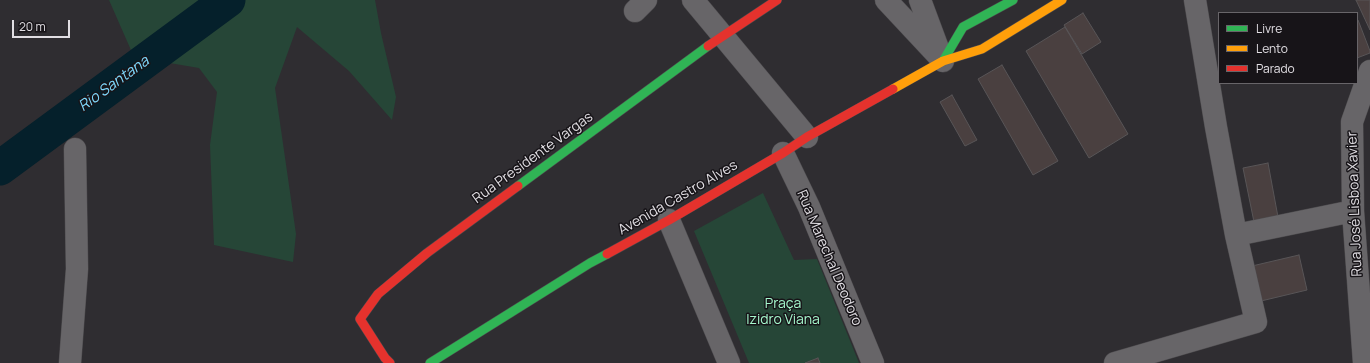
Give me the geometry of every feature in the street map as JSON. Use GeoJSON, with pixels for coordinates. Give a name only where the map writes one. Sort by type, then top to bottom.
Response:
{"type":"FeatureCollection","features":[{"type":"Feature","properties":{"kind":"street"},"geometry":{"type":"LineString","coordinates":[[693,0],[806,138]]}},
{"type":"Feature","properties":{"kind":"street","name":"Rua Presidente Vargas"},"geometry":{"type":"LineString","coordinates":[[390,363],[385,358],[360,319],[378,294],[426,253],[722,35],[777,0]]}},
{"type":"Feature","properties":{"kind":"street"},"geometry":{"type":"LineString","coordinates":[[886,0],[943,61]]}},
{"type":"Feature","properties":{"kind":"street"},"geometry":{"type":"LineString","coordinates":[[920,0],[943,61]]}},
{"type":"Feature","properties":{"kind":"street"},"geometry":{"type":"LineString","coordinates":[[943,61],[963,27],[1013,0]]}},
{"type":"Feature","properties":{"kind":"street","name":"Avenida Castro Alves"},"geometry":{"type":"LineString","coordinates":[[430,363],[590,263],[668,220],[806,138],[943,61],[982,48],[1062,0]]}},
{"type":"Feature","properties":{"kind":"street"},"geometry":{"type":"LineString","coordinates":[[1115,363],[1256,322],[1236,235],[1195,0]]}},
{"type":"Feature","properties":{"kind":"street","name":"Rua José Lisboa Xavier"},"geometry":{"type":"LineString","coordinates":[[1364,363],[1353,211],[1352,122],[1370,71]]}},
{"type":"Feature","properties":{"kind":"street"},"geometry":{"type":"LineString","coordinates":[[70,363],[77,269],[75,149]]}},
{"type":"Feature","properties":{"kind":"street","name":"Rua Marechal Deodoro"},"geometry":{"type":"LineString","coordinates":[[783,153],[810,207],[873,363]]}},
{"type":"Feature","properties":{"kind":"street"},"geometry":{"type":"LineString","coordinates":[[1236,235],[1353,211]]}},
{"type":"Feature","properties":{"kind":"street"},"geometry":{"type":"LineString","coordinates":[[668,220],[728,363]]}},
{"type":"Feature","properties":{"kind":"green space"},"geometry":{"type":"Polygon","coordinates":[[[109,0],[375,0],[396,97],[392,120],[349,71],[297,27],[275,88],[296,234],[293,262],[214,245],[210,145],[217,92],[199,68],[134,57],[109,0]]]}},
{"type":"Feature","properties":{"kind":"green space","name":"Praça Izidro Viana"},"geometry":{"type":"Polygon","coordinates":[[[763,193],[794,260],[817,259],[859,363],[749,363],[694,231],[763,193]]]}},
{"type":"Feature","properties":{"kind":"building"},"geometry":{"type":"Polygon","coordinates":[[[1356,0],[1370,0],[1370,30],[1356,0]]]}},
{"type":"Feature","properties":{"kind":"building"},"geometry":{"type":"Polygon","coordinates":[[[1083,13],[1101,42],[1082,54],[1064,25],[1083,13]]]}},
{"type":"Feature","properties":{"kind":"building"},"geometry":{"type":"Polygon","coordinates":[[[1358,20],[1370,51],[1370,53],[1358,58],[1358,20]]]}},
{"type":"Feature","properties":{"kind":"building"},"geometry":{"type":"Polygon","coordinates":[[[1065,27],[1128,134],[1089,158],[1026,51],[1065,27]]]}},
{"type":"Feature","properties":{"kind":"building"},"geometry":{"type":"Polygon","coordinates":[[[1002,65],[1058,161],[1033,175],[978,79],[1002,65]]]}},
{"type":"Feature","properties":{"kind":"building"},"geometry":{"type":"Polygon","coordinates":[[[952,95],[977,140],[965,146],[940,102],[952,95]]]}},
{"type":"Feature","properties":{"kind":"building"},"geometry":{"type":"Polygon","coordinates":[[[1268,163],[1278,217],[1254,222],[1243,168],[1268,163]]]}},
{"type":"Feature","properties":{"kind":"building"},"geometry":{"type":"Polygon","coordinates":[[[1299,255],[1307,290],[1261,301],[1252,266],[1299,255]]]}},
{"type":"Feature","properties":{"kind":"building"},"geometry":{"type":"Polygon","coordinates":[[[818,358],[820,363],[805,363],[818,358]]]}},
{"type":"Feature","properties":{"kind":"waterway","name":"Rio Santana"},"geometry":{"type":"LineString","coordinates":[[0,168],[228,0]]}},
{"type":"Feature","properties":{"kind":"traffic: fast"},"geometry":{"type":"LineString","coordinates":[[943,61],[963,27],[1013,0]]}},
{"type":"Feature","properties":{"kind":"traffic: fast"},"geometry":{"type":"LineString","coordinates":[[518,186],[708,46]]}},
{"type":"Feature","properties":{"kind":"traffic: fast"},"geometry":{"type":"LineString","coordinates":[[430,363],[590,263],[607,254]]}},
{"type":"Feature","properties":{"kind":"traffic: slow"},"geometry":{"type":"LineString","coordinates":[[893,89],[943,61],[982,49],[1062,0]]}},
{"type":"Feature","properties":{"kind":"traffic: jam"},"geometry":{"type":"LineString","coordinates":[[708,46],[777,0]]}},
{"type":"Feature","properties":{"kind":"traffic: jam"},"geometry":{"type":"LineString","coordinates":[[607,254],[669,220],[783,153],[807,137],[893,89]]}},
{"type":"Feature","properties":{"kind":"traffic: jam"},"geometry":{"type":"LineString","coordinates":[[390,363],[385,358],[360,319],[378,294],[427,253],[518,186]]}}]}
